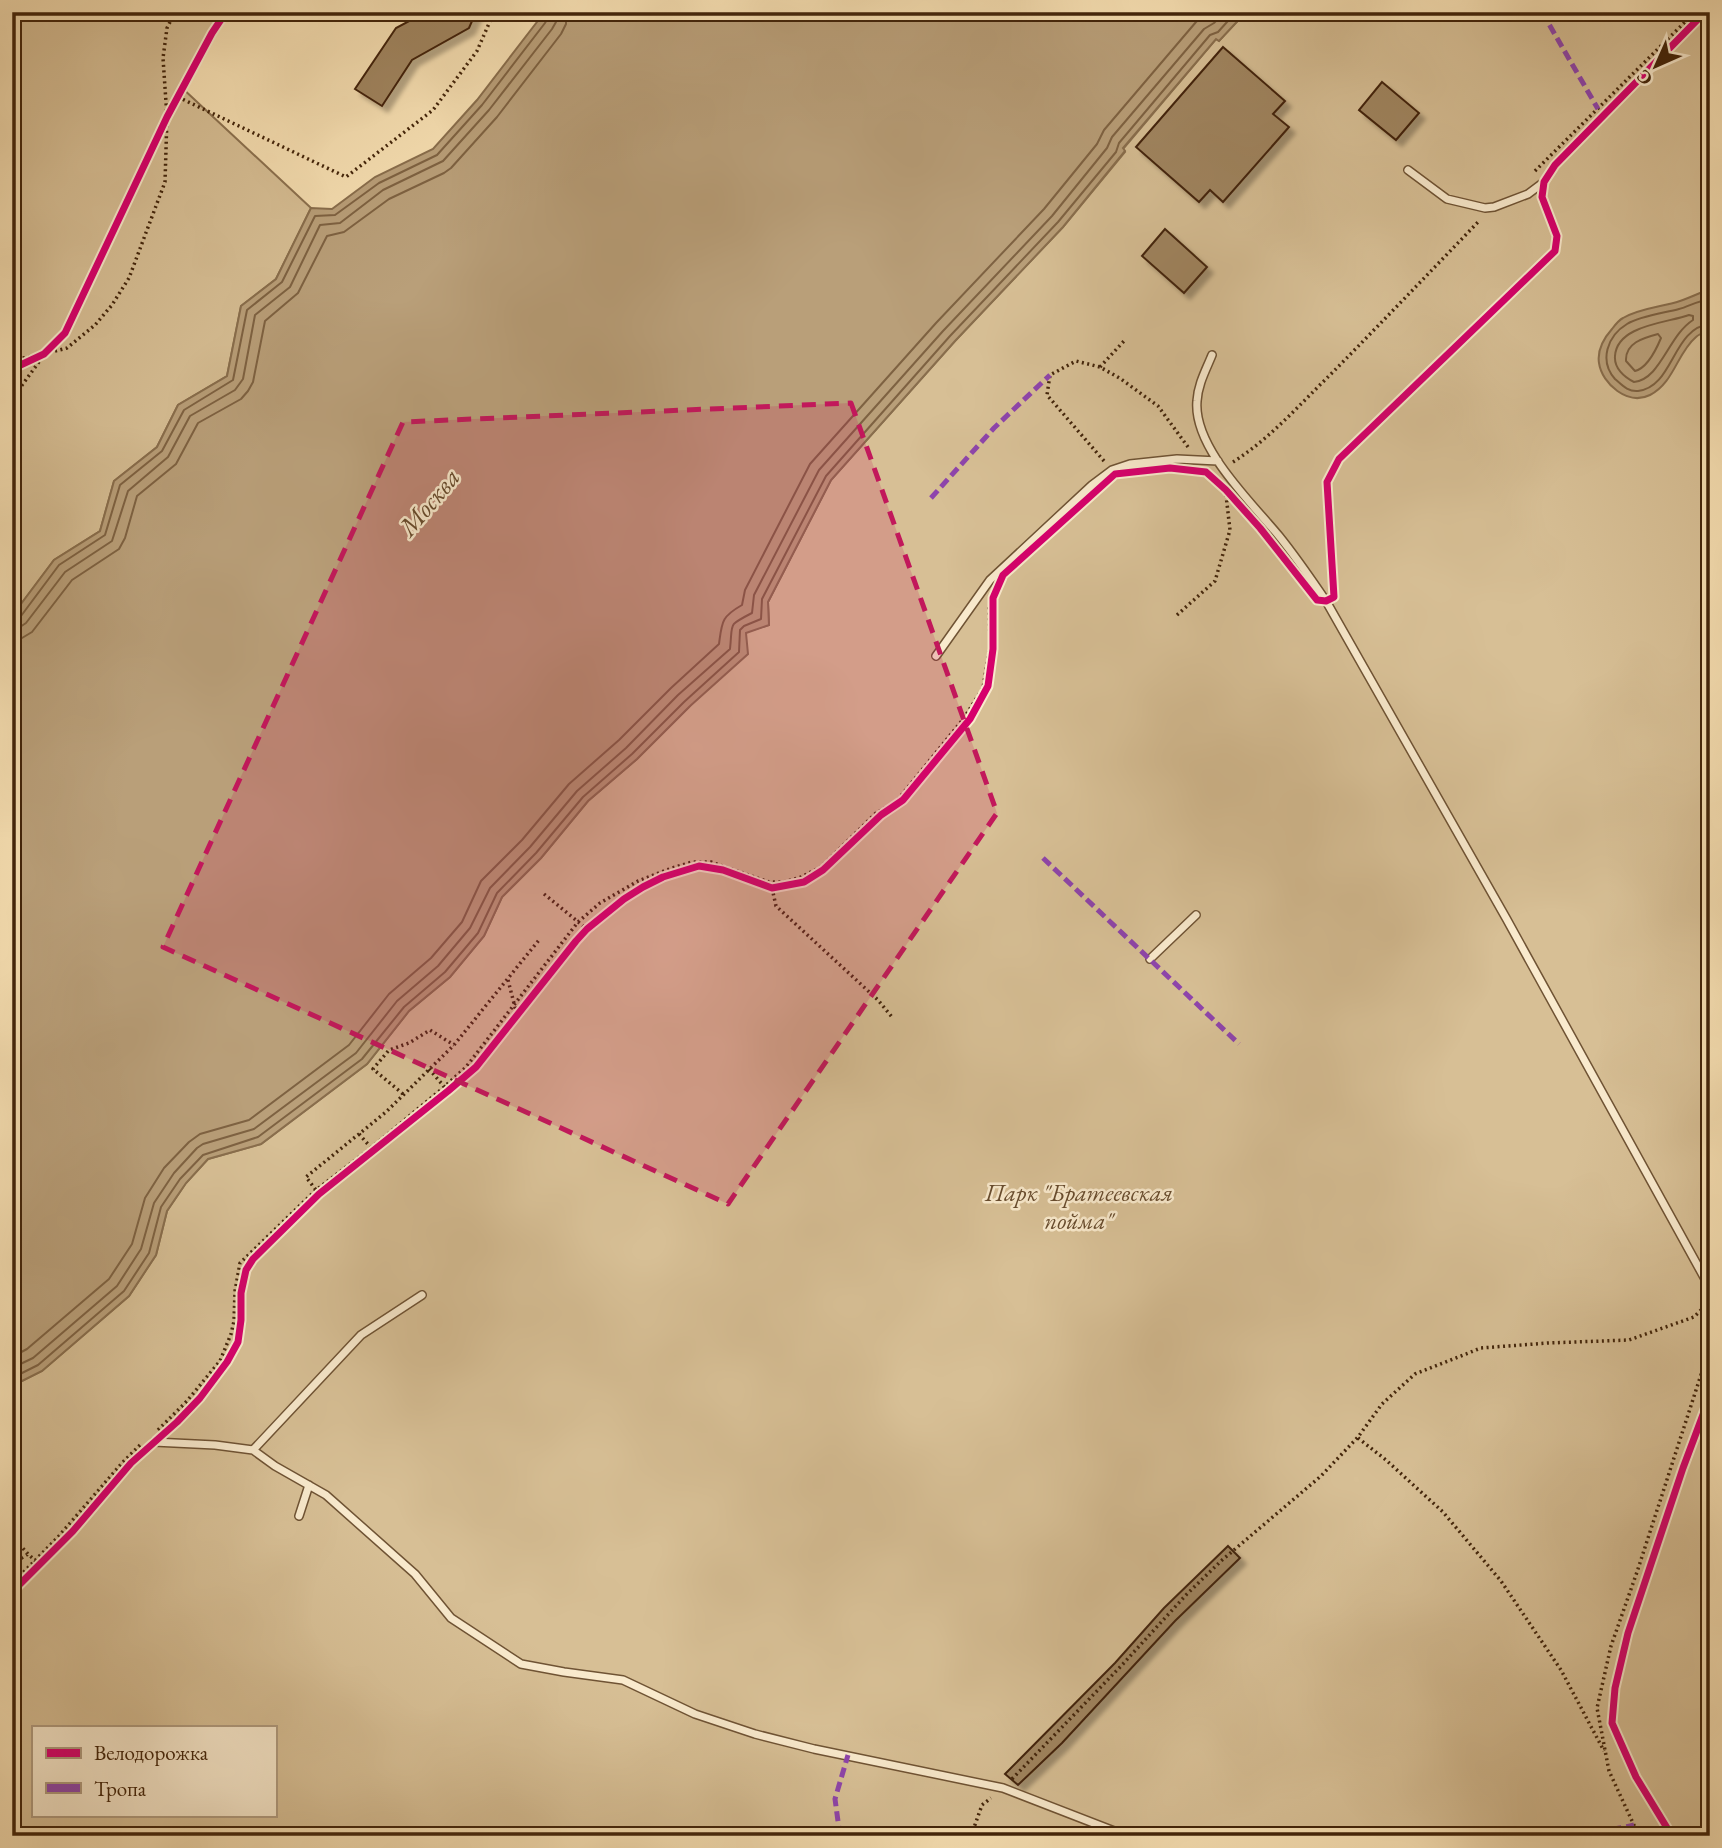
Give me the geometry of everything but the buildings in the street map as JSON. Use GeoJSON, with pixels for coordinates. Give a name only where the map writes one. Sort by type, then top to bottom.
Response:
{"type":"FeatureCollection","features":[{"type":"Feature","properties":{"kind":"lane"},"geometry":{"type":"LineString","coordinates":[[1408,170],[1447,199],[1485,208],[1528,194],[1544,182]]}},
{"type":"Feature","properties":{"kind":"lane"},"geometry":{"type":"LineString","coordinates":[[1212,355],[1201,381],[1196,403],[1200,425],[1210,449],[1223,469],[1300,563],[1326,601],[1506,918],[1710,1288]]}},
{"type":"Feature","properties":{"kind":"lane"},"geometry":{"type":"LineString","coordinates":[[936,656],[988,582],[1112,470],[1129,464],[1164,460],[1218,461]]}},
{"type":"Feature","properties":{"kind":"lane"},"geometry":{"type":"LineString","coordinates":[[1150,960],[1196,915]]}},
{"type":"Feature","properties":{"kind":"lane"},"geometry":{"type":"LineString","coordinates":[[253,1450],[361,1335],[422,1295]]}},
{"type":"Feature","properties":{"kind":"lane"},"geometry":{"type":"LineString","coordinates":[[152,1439],[253,1450],[326,1495],[415,1574],[451,1618],[522,1664],[623,1679],[695,1714],[755,1734],[1003,1788],[1127,1836]]}},
{"type":"Feature","properties":{"kind":"lane"},"geometry":{"type":"LineString","coordinates":[[299,1516],[309,1485]]}},
{"type":"Feature","properties":{"kind":"path"},"geometry":{"type":"LineString","coordinates":[[12,360],[67,348],[112,305],[129,278],[165,182],[167,117],[163,58],[167,28],[175,12]]}},
{"type":"Feature","properties":{"kind":"path"},"geometry":{"type":"LineString","coordinates":[[178,97],[346,177],[433,110],[477,51],[494,12]]}},
{"type":"Feature","properties":{"kind":"path"},"geometry":{"type":"LineString","coordinates":[[1529,176],[1695,12]]}},
{"type":"Feature","properties":{"kind":"path"},"geometry":{"type":"LineString","coordinates":[[1631,88],[1705,12]]}},
{"type":"Feature","properties":{"kind":"path"},"geometry":{"type":"LineString","coordinates":[[155,142],[183,87]]}},
{"type":"Feature","properties":{"kind":"path"},"geometry":{"type":"LineString","coordinates":[[1223,469],[1253,449],[1291,413],[1494,207]]}},
{"type":"Feature","properties":{"kind":"path"},"geometry":{"type":"LineString","coordinates":[[12,399],[44,354],[58,340]]}},
{"type":"Feature","properties":{"kind":"path"},"geometry":{"type":"LineString","coordinates":[[1100,367],[1124,341]]}},
{"type":"Feature","properties":{"kind":"path"},"geometry":{"type":"LineString","coordinates":[[12,369],[44,354]]}},
{"type":"Feature","properties":{"kind":"path"},"geometry":{"type":"LineString","coordinates":[[1112,470],[1047,395],[1050,376],[1076,361],[1100,367],[1158,407],[1198,460]]}},
{"type":"Feature","properties":{"kind":"path"},"geometry":{"type":"LineString","coordinates":[[1224,488],[1234,499]]}},
{"type":"Feature","properties":{"kind":"path"},"geometry":{"type":"LineString","coordinates":[[1177,615],[1215,581],[1230,530],[1224,488]]}},
{"type":"Feature","properties":{"kind":"path"},"geometry":{"type":"LineString","coordinates":[[446,1089],[481,1049],[578,922],[600,903],[638,881],[692,862],[711,862],[769,882],[784,882],[801,877],[821,867],[876,813],[896,802],[964,718],[984,688],[990,646],[988,582]]}},
{"type":"Feature","properties":{"kind":"path"},"geometry":{"type":"LineString","coordinates":[[624,899],[663,877],[698,866],[723,870],[772,888],[804,882],[823,870],[881,815],[903,800],[970,719],[988,686],[993,649],[993,598]]}},
{"type":"Feature","properties":{"kind":"path"},"geometry":{"type":"LineString","coordinates":[[772,888],[776,906],[878,1000],[892,1017]]}},
{"type":"Feature","properties":{"kind":"path"},"geometry":{"type":"LineString","coordinates":[[544,894],[578,922],[584,932],[596,922]]}},
{"type":"Feature","properties":{"kind":"path"},"geometry":{"type":"LineString","coordinates":[[318,1192],[306,1177],[404,1095],[454,1045],[539,940]]}},
{"type":"Feature","properties":{"kind":"path"},"geometry":{"type":"LineString","coordinates":[[508,978],[517,1015]]}},
{"type":"Feature","properties":{"kind":"path"},"geometry":{"type":"LineString","coordinates":[[13,1589],[73,1531],[220,1362],[234,1321],[240,1263],[318,1192],[476,1066],[534,994]]}},
{"type":"Feature","properties":{"kind":"path"},"geometry":{"type":"LineString","coordinates":[[404,1095],[373,1069],[389,1050],[409,1043],[430,1030],[454,1045]]}},
{"type":"Feature","properties":{"kind":"path"},"geometry":{"type":"LineString","coordinates":[[429,1069],[446,1089]]}},
{"type":"Feature","properties":{"kind":"path"},"geometry":{"type":"LineString","coordinates":[[359,1134],[372,1149]]}},
{"type":"Feature","properties":{"kind":"path"},"geometry":{"type":"LineString","coordinates":[[239,1342],[241,1293],[246,1270],[253,1259],[318,1192]]}},
{"type":"Feature","properties":{"kind":"path"},"geometry":{"type":"LineString","coordinates":[[971,1836],[982,1805],[1003,1788],[1221,1561],[1321,1476],[1357,1438],[1382,1404],[1415,1374],[1481,1348],[1629,1340],[1694,1317],[1710,1301]]}},
{"type":"Feature","properties":{"kind":"path"},"geometry":{"type":"LineString","coordinates":[[1639,1836],[1609,1771],[1597,1708],[1611,1646],[1710,1347]]}},
{"type":"Feature","properties":{"kind":"path"},"geometry":{"type":"LineString","coordinates":[[152,1439],[177,1422],[200,1398],[233,1352]]}},
{"type":"Feature","properties":{"kind":"path"},"geometry":{"type":"LineString","coordinates":[[1357,1438],[1386,1460],[1443,1512],[1501,1581],[1561,1670],[1606,1756]]}},
{"type":"Feature","properties":{"kind":"path"},"geometry":{"type":"LineString","coordinates":[[38,1563],[122,1463],[144,1442]]}},
{"type":"Feature","properties":{"kind":"path"},"geometry":{"type":"LineString","coordinates":[[12,1536],[14,1543],[38,1563]]}},
{"type":"Feature","properties":{"kind":"path"},"geometry":{"type":"LineString","coordinates":[[22,1579],[12,1564],[28,1554]]}},
{"type":"Feature","properties":{"kind":"highlighted area"},"geometry":{"type":"Polygon","coordinates":[[[851,403],[997,813],[728,1204],[163,947],[403,422],[851,403]]]}},
{"type":"Feature","properties":{"kind":"green space"},"geometry":{"type":"Polygon","coordinates":[[[12,12],[224,12],[180,86],[311,208],[276,279],[241,306],[227,376],[178,405],[157,447],[114,481],[100,531],[54,560],[12,616],[12,12]]]}},
{"type":"Feature","properties":{"kind":"green space","name":"Парк \"Братеевская пойма\""},"geometry":{"type":"Polygon","coordinates":[[[1246,12],[1710,12],[1710,1836],[12,1836],[12,1386],[42,1371],[129,1296],[156,1255],[167,1211],[186,1183],[208,1159],[261,1144],[367,1064],[409,1011],[450,977],[484,936],[502,897],[541,858],[588,801],[637,759],[689,707],[746,632],[769,625],[768,602],[831,480],[955,341],[1063,227],[1125,152],[1123,149],[1216,39],[1219,41],[1246,12]]]}},
{"type":"Feature","properties":{"kind":"water","name":"Москва"},"geometry":{"type":"Polygon","coordinates":[[[539,12],[1246,12],[1219,41],[1216,39],[1123,148],[1125,151],[1063,227],[955,341],[831,480],[768,602],[769,625],[746,633],[748,654],[637,759],[588,801],[541,858],[502,897],[484,936],[450,977],[409,1011],[367,1064],[261,1144],[208,1159],[186,1183],[167,1211],[156,1255],[129,1296],[42,1371],[12,1386],[12,616],[54,560],[100,531],[114,481],[157,447],[178,405],[227,376],[241,306],[276,279],[311,208],[332,209],[375,177],[433,149],[477,100],[540,18],[539,12]]]}},
{"type":"Feature","properties":{"kind":"water"},"geometry":{"type":"Polygon","coordinates":[[[1700,293],[1710,293],[1710,330],[1699,335],[1690,344],[1658,390],[1642,398],[1633,398],[1617,391],[1601,371],[1599,353],[1604,340],[1617,323],[1637,312],[1700,293]]]}},
{"type":"Feature","properties":{"kind":"marked path"},"geometry":{"type":"LineString","coordinates":[[1542,12],[1598,109]]}},
{"type":"Feature","properties":{"kind":"marked path"},"geometry":{"type":"LineString","coordinates":[[931,498],[994,428],[1050,375]]}},
{"type":"Feature","properties":{"kind":"marked path"},"geometry":{"type":"LineString","coordinates":[[1043,858],[1239,1044]]}},
{"type":"Feature","properties":{"kind":"marked path"},"geometry":{"type":"LineString","coordinates":[[840,1836],[835,1799],[848,1755]]}},
{"type":"Feature","properties":{"kind":"marked path"},"geometry":{"type":"LineString","coordinates":[[1479,1836],[1486,1830],[1579,1832],[1634,1825]]}},
{"type":"Feature","properties":{"kind":"cycle path"},"geometry":{"type":"LineString","coordinates":[[12,369],[44,354],[65,333],[167,117],[226,12]]}},
{"type":"Feature","properties":{"kind":"cycle path"},"geometry":{"type":"LineString","coordinates":[[12,1592],[73,1531],[131,1463],[200,1398],[227,1362],[238,1342],[241,1293],[246,1270],[253,1259],[319,1194],[476,1067],[587,929],[643,887],[663,877],[699,866],[723,870],[772,888],[804,882],[823,870],[881,815],[903,800],[970,719],[988,686],[993,649],[993,598],[1003,575],[1115,474],[1170,468],[1206,472],[1260,528],[1317,600],[1326,601],[1334,597],[1327,482],[1339,459],[1555,251],[1557,236],[1542,197],[1544,182],[1555,165],[1705,12]]}},
{"type":"Feature","properties":{"kind":"cycle path"},"geometry":{"type":"LineString","coordinates":[[1672,1836],[1636,1777],[1612,1723],[1615,1688],[1628,1633],[1710,1396]]}}]}
